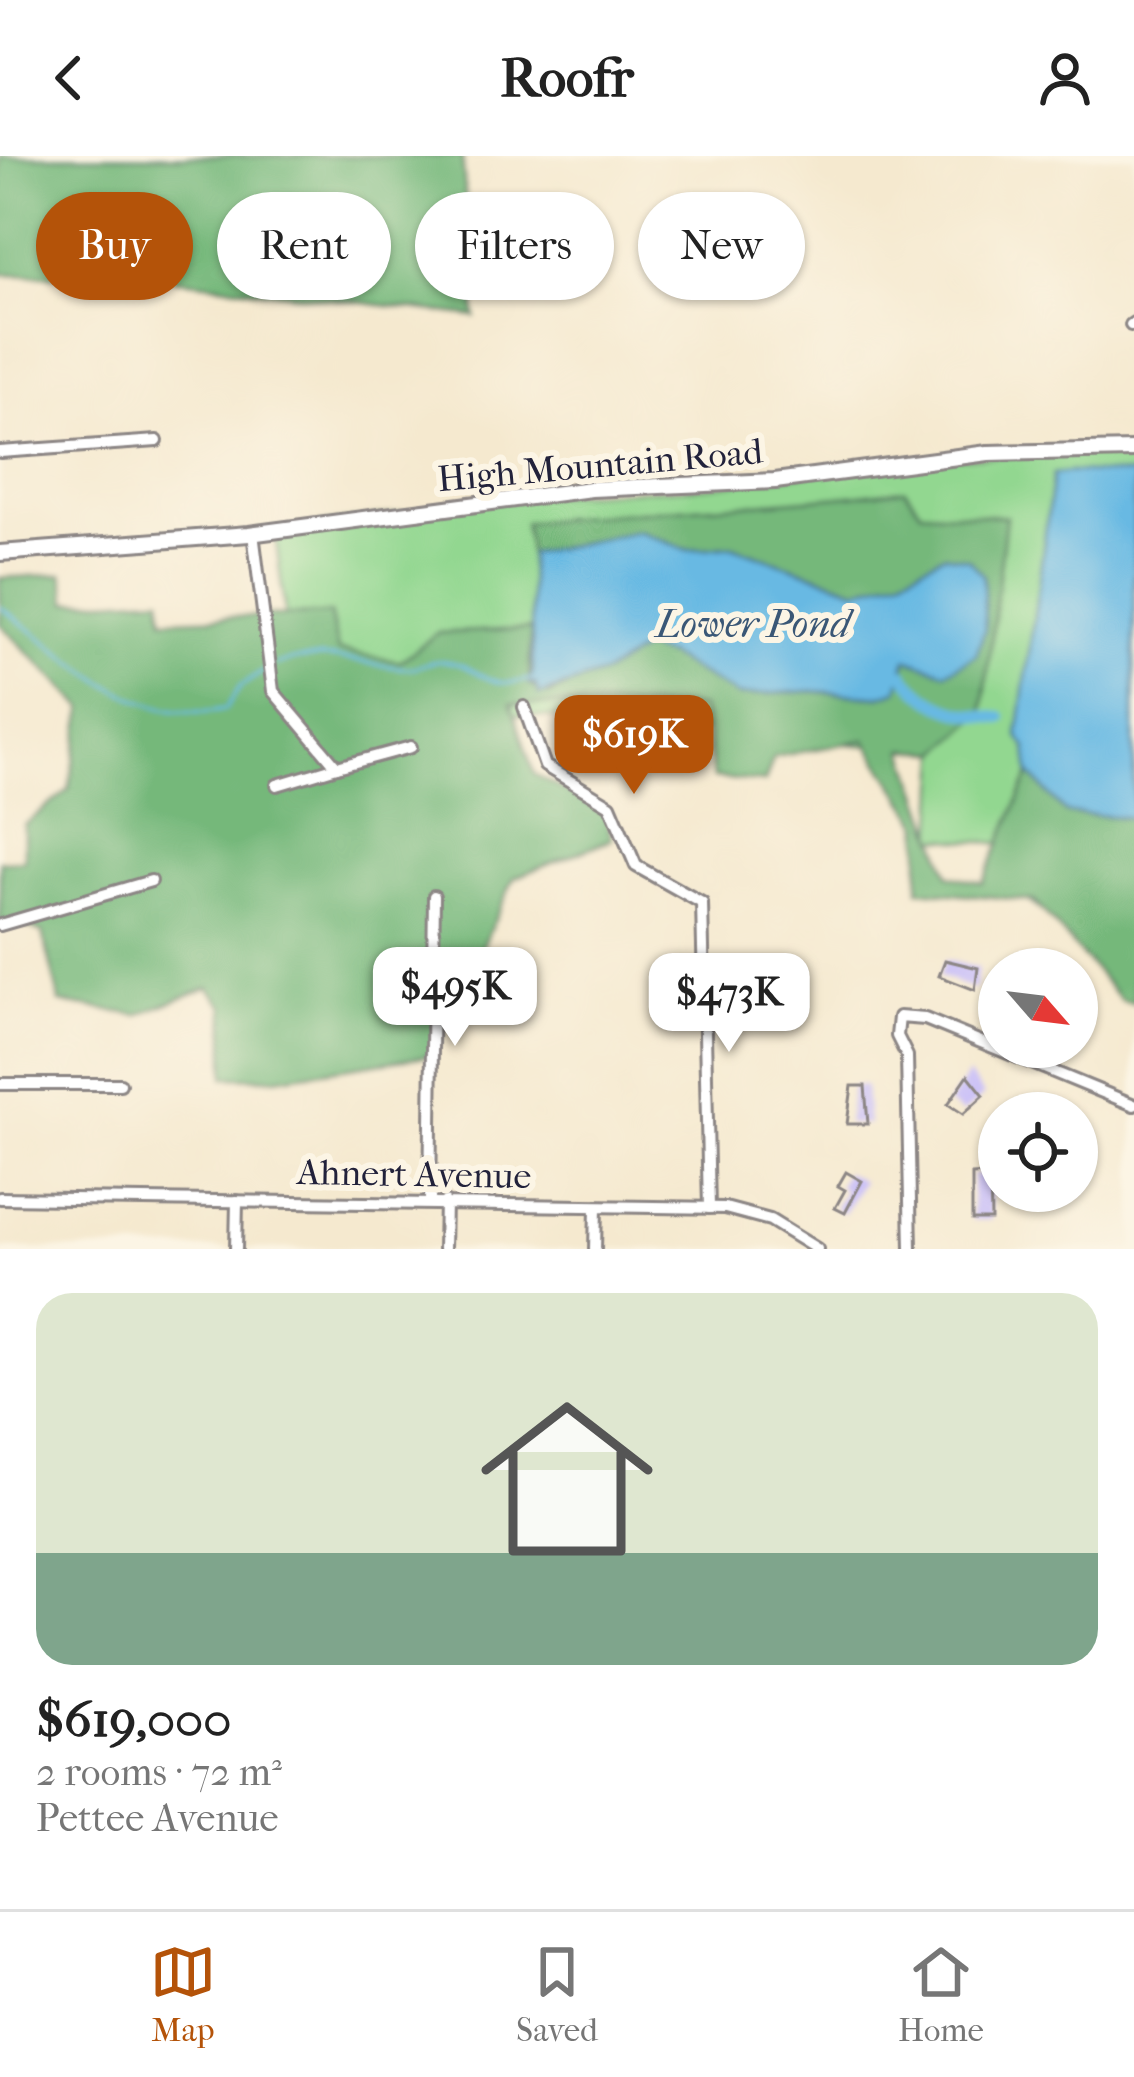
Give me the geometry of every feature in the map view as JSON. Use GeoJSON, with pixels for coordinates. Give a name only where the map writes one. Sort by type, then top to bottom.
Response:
{"type":"FeatureCollection","features":[{"type":"Feature","properties":{"kind":"main road","name":"High Mountain Road"},"geometry":{"type":"LineString","coordinates":[[0,553],[254,533],[591,489],[775,481],[988,453],[1134,450]]}},
{"type":"Feature","properties":{"kind":"street"},"geometry":{"type":"LineString","coordinates":[[0,452],[157,441]]}},
{"type":"Feature","properties":{"kind":"street"},"geometry":{"type":"LineString","coordinates":[[254,533],[267,615],[267,669],[285,711],[338,767]]}},
{"type":"Feature","properties":{"kind":"street"},"geometry":{"type":"LineString","coordinates":[[524,707],[545,766],[610,805],[637,866],[702,903],[710,1208]]}},
{"type":"Feature","properties":{"kind":"street"},"geometry":{"type":"LineString","coordinates":[[277,785],[411,746]]}},
{"type":"Feature","properties":{"kind":"street"},"geometry":{"type":"LineString","coordinates":[[0,925],[151,881]]}},
{"type":"Feature","properties":{"kind":"street"},"geometry":{"type":"LineString","coordinates":[[430,1202],[434,896]]}},
{"type":"Feature","properties":{"kind":"street"},"geometry":{"type":"LineString","coordinates":[[911,1249],[907,1056],[897,1036],[899,1017],[925,1019],[1134,1105]]}},
{"type":"Feature","properties":{"kind":"street"},"geometry":{"type":"LineString","coordinates":[[0,1084],[120,1084]]}},
{"type":"Feature","properties":{"kind":"street","name":"Ahnert Avenue"},"geometry":{"type":"LineString","coordinates":[[0,1198],[710,1208],[760,1216],[817,1249]]}},
{"type":"Feature","properties":{"kind":"street"},"geometry":{"type":"LineString","coordinates":[[236,1249],[237,1201]]}},
{"type":"Feature","properties":{"kind":"street"},"geometry":{"type":"LineString","coordinates":[[444,1249],[445,1202]]}},
{"type":"Feature","properties":{"kind":"street"},"geometry":{"type":"LineString","coordinates":[[596,1208],[596,1249]]}},
{"type":"Feature","properties":{"kind":"green space"},"geometry":{"type":"Polygon","coordinates":[[[0,156],[462,156],[465,192],[415,192],[415,300],[475,300],[476,317],[341,300],[391,300],[391,192],[217,192],[217,284],[193,281],[193,192],[36,192],[36,275],[0,274],[0,156]]]}},
{"type":"Feature","properties":{"kind":"green space"},"geometry":{"type":"Polygon","coordinates":[[[1134,450],[1134,975],[988,873],[1007,844],[934,838],[939,752],[471,711],[296,706],[275,531],[514,497],[708,486],[923,459],[1134,450]]]}},
{"type":"Feature","properties":{"kind":"green space"},"geometry":{"type":"Polygon","coordinates":[[[905,489],[921,511],[1006,516],[983,712],[940,752],[905,750],[949,875],[983,883],[1030,774],[1066,813],[1134,818],[1134,1003],[1121,1000],[1098,974],[1098,948],[1075,948],[1034,901],[919,890],[921,825],[865,740],[774,757],[765,782],[713,778],[702,708],[511,704],[534,774],[605,813],[612,839],[514,878],[432,1055],[275,1078],[225,1077],[225,1006],[208,987],[138,1015],[60,1003],[43,933],[13,921],[0,924],[0,861],[24,860],[24,825],[69,790],[84,708],[0,624],[0,578],[63,574],[68,602],[161,597],[164,619],[330,614],[338,651],[400,662],[437,633],[531,629],[529,685],[549,695],[644,649],[811,691],[881,696],[904,674],[907,658],[917,660],[985,629],[983,576],[968,559],[944,555],[901,577],[857,589],[732,546],[687,550],[638,531],[529,554],[524,523],[905,489]]]}},
{"type":"Feature","properties":{"kind":"water"},"geometry":{"type":"Polygon","coordinates":[[[1053,474],[1134,475],[1134,818],[1066,813],[1030,774],[1027,748],[1018,736],[1053,474]]]}},
{"type":"Feature","properties":{"kind":"water","name":"Lower Pond"},"geometry":{"type":"Polygon","coordinates":[[[638,531],[687,550],[732,546],[857,589],[901,577],[944,554],[968,559],[983,575],[985,629],[976,655],[946,672],[907,659],[898,690],[881,696],[811,691],[738,696],[668,656],[644,649],[603,674],[539,695],[535,684],[529,685],[533,671],[529,554],[638,531]]]}},
{"type":"Feature","properties":{"kind":"building"},"geometry":{"type":"Polygon","coordinates":[[[945,960],[978,968],[975,990],[939,976],[945,960]]]}},
{"type":"Feature","properties":{"kind":"building"},"geometry":{"type":"Polygon","coordinates":[[[968,1075],[982,1092],[963,1114],[948,1104],[968,1075]]]}},
{"type":"Feature","properties":{"kind":"building"},"geometry":{"type":"Polygon","coordinates":[[[852,1086],[865,1086],[868,1124],[847,1124],[852,1086]]]}},
{"type":"Feature","properties":{"kind":"building"},"geometry":{"type":"Polygon","coordinates":[[[846,1172],[862,1181],[845,1213],[835,1208],[845,1190],[838,1186],[846,1172]]]}},
{"type":"Feature","properties":{"kind":"building"},"geometry":{"type":"Polygon","coordinates":[[[972,1175],[978,1175],[978,1212],[991,1212],[991,1220],[972,1220],[972,1175]]]}},
{"type":"Feature","properties":{"kind":"waterway"},"geometry":{"type":"LineString","coordinates":[[0,607],[105,683],[162,707],[193,712],[226,709],[240,687],[267,669]]}},
{"type":"Feature","properties":{"kind":"waterway"},"geometry":{"type":"LineString","coordinates":[[276,665],[310,658],[406,668],[442,661],[503,683],[531,679]]}},
{"type":"Feature","properties":{"kind":"waterway"},"geometry":{"type":"LineString","coordinates":[[904,674],[924,694],[947,707],[1001,718]]}}]}
